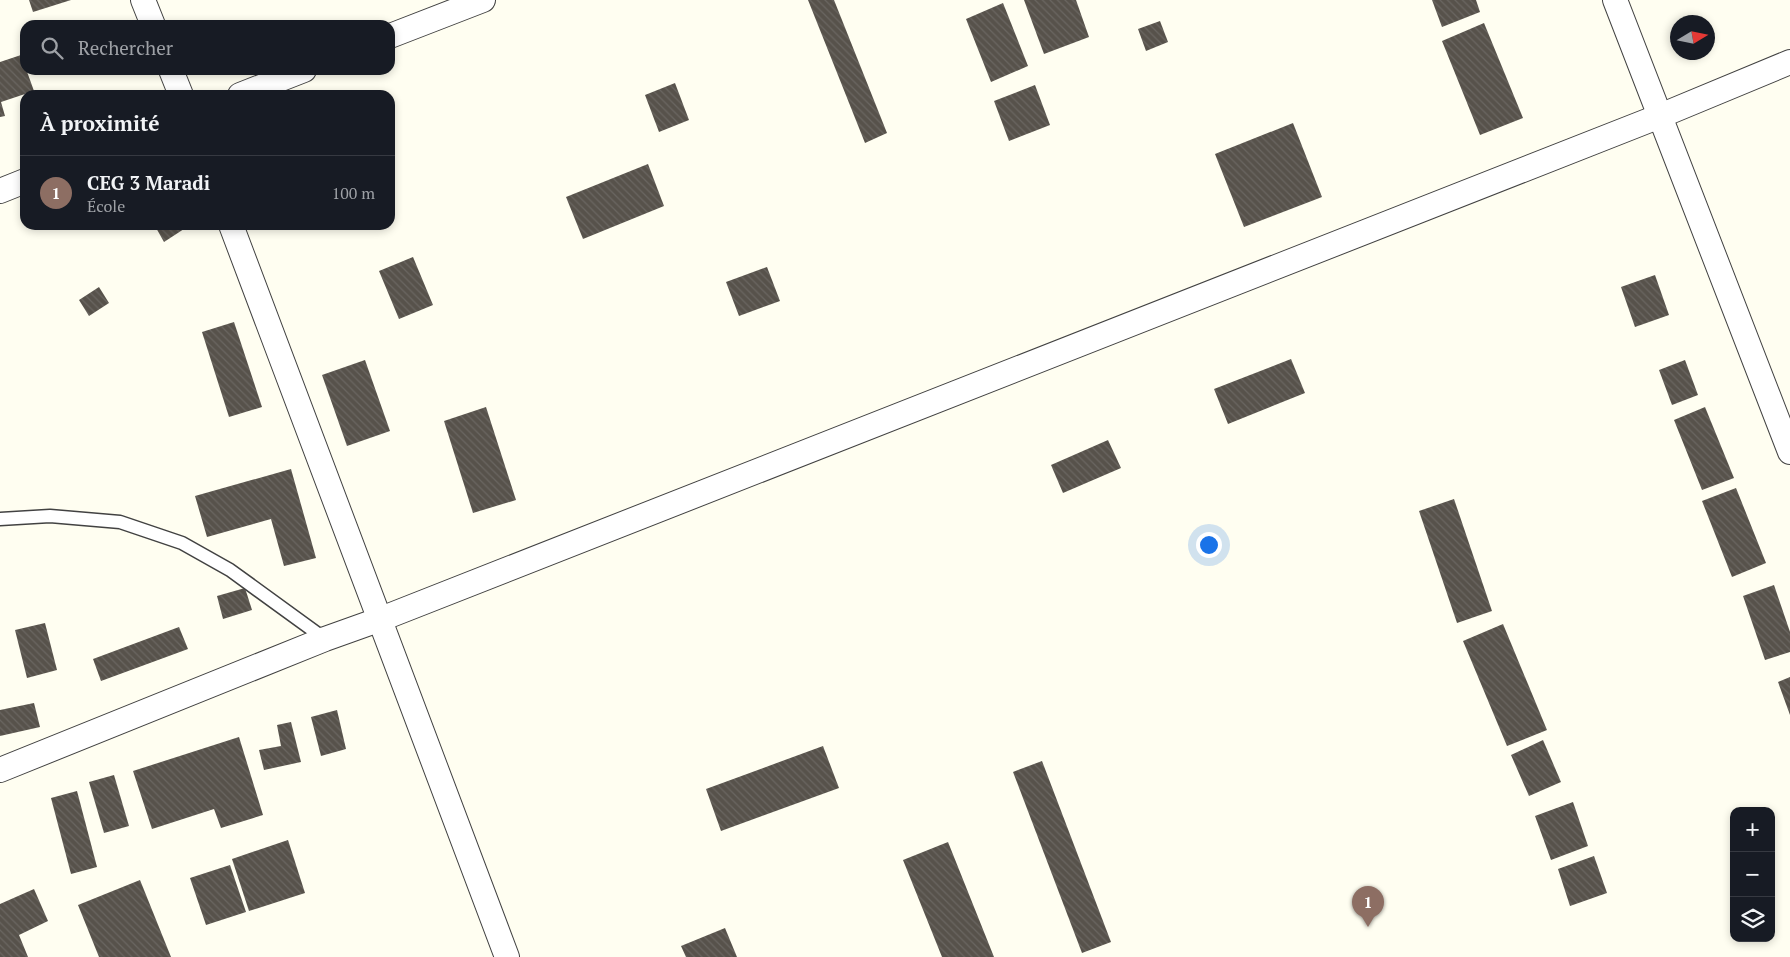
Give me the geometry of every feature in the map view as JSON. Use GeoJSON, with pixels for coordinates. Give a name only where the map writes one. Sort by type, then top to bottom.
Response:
{"type":"FeatureCollection","features":[{"type":"Feature","properties":{"kind":"street"},"geometry":{"type":"LineString","coordinates":[[144,0],[151,20]]}},
{"type":"Feature","properties":{"kind":"street"},"geometry":{"type":"LineString","coordinates":[[395,34],[483,0]]}},
{"type":"Feature","properties":{"kind":"street"},"geometry":{"type":"LineString","coordinates":[[1615,0],[1660,116],[1782,409],[1790,452]]}},
{"type":"Feature","properties":{"kind":"street"},"geometry":{"type":"LineString","coordinates":[[0,770],[325,639],[381,619],[1660,116],[1790,62]]}},
{"type":"Feature","properties":{"kind":"street"},"geometry":{"type":"LineString","coordinates":[[173,75],[179,90]]}},
{"type":"Feature","properties":{"kind":"street"},"geometry":{"type":"LineString","coordinates":[[253,90],[291,75]]}},
{"type":"Feature","properties":{"kind":"street"},"geometry":{"type":"LineString","coordinates":[[0,191],[20,183]]}},
{"type":"Feature","properties":{"kind":"street"},"geometry":{"type":"LineString","coordinates":[[233,230],[507,957]]}},
{"type":"Feature","properties":{"kind":"lane"},"geometry":{"type":"LineString","coordinates":[[0,519],[50,516],[120,522],[182,542],[230,570],[325,639]]}},
{"type":"Feature","properties":{"kind":"building"},"geometry":{"type":"Polygon","coordinates":[[[29,0],[71,0],[33,12],[29,0]]]}},
{"type":"Feature","properties":{"kind":"building"},"geometry":{"type":"Polygon","coordinates":[[[808,0],[834,0],[887,133],[865,143],[808,0]]]}},
{"type":"Feature","properties":{"kind":"building"},"geometry":{"type":"Polygon","coordinates":[[[1024,0],[1076,0],[1089,37],[1044,54],[1024,0]]]}},
{"type":"Feature","properties":{"kind":"building"},"geometry":{"type":"Polygon","coordinates":[[[1432,0],[1476,0],[1480,12],[1442,27],[1432,0]]]}},
{"type":"Feature","properties":{"kind":"building"},"geometry":{"type":"Polygon","coordinates":[[[1003,3],[1028,66],[991,82],[966,19],[1003,3]]]}},
{"type":"Feature","properties":{"kind":"building"},"geometry":{"type":"Polygon","coordinates":[[[1160,21],[1168,42],[1146,51],[1138,29],[1160,21]]]}},
{"type":"Feature","properties":{"kind":"building"},"geometry":{"type":"Polygon","coordinates":[[[1484,23],[1523,118],[1480,135],[1442,41],[1484,23]]]}},
{"type":"Feature","properties":{"kind":"building"},"geometry":{"type":"Polygon","coordinates":[[[20,55],[20,75],[28,75],[34,90],[20,90],[20,96],[1,102],[5,116],[0,117],[0,62],[20,55]]]}},
{"type":"Feature","properties":{"kind":"building"},"geometry":{"type":"Polygon","coordinates":[[[675,83],[689,120],[659,132],[645,95],[675,83]]]}},
{"type":"Feature","properties":{"kind":"building"},"geometry":{"type":"Polygon","coordinates":[[[1035,85],[1050,125],[1009,141],[994,101],[1035,85]]]}},
{"type":"Feature","properties":{"kind":"building"},"geometry":{"type":"Polygon","coordinates":[[[1293,123],[1322,197],[1244,227],[1215,154],[1293,123]]]}},
{"type":"Feature","properties":{"kind":"building"},"geometry":{"type":"Polygon","coordinates":[[[648,164],[664,206],[583,239],[566,197],[648,164]]]}},
{"type":"Feature","properties":{"kind":"building"},"geometry":{"type":"Polygon","coordinates":[[[157,230],[182,230],[164,242],[157,230]]]}},
{"type":"Feature","properties":{"kind":"building"},"geometry":{"type":"Polygon","coordinates":[[[413,257],[433,305],[399,319],[379,271],[413,257]]]}},
{"type":"Feature","properties":{"kind":"building"},"geometry":{"type":"Polygon","coordinates":[[[767,267],[780,301],[739,316],[726,282],[767,267]]]}},
{"type":"Feature","properties":{"kind":"building"},"geometry":{"type":"Polygon","coordinates":[[[1655,275],[1669,315],[1635,327],[1621,287],[1655,275]]]}},
{"type":"Feature","properties":{"kind":"building"},"geometry":{"type":"Polygon","coordinates":[[[99,287],[109,303],[89,316],[79,300],[99,287]]]}},
{"type":"Feature","properties":{"kind":"building"},"geometry":{"type":"Polygon","coordinates":[[[234,322],[262,407],[229,417],[202,332],[234,322]]]}},
{"type":"Feature","properties":{"kind":"building"},"geometry":{"type":"Polygon","coordinates":[[[1291,359],[1305,393],[1228,424],[1214,389],[1291,359]]]}},
{"type":"Feature","properties":{"kind":"building"},"geometry":{"type":"Polygon","coordinates":[[[365,360],[390,431],[347,446],[322,375],[365,360]]]}},
{"type":"Feature","properties":{"kind":"building"},"geometry":{"type":"Polygon","coordinates":[[[1685,360],[1698,395],[1672,405],[1659,370],[1685,360]]]}},
{"type":"Feature","properties":{"kind":"building"},"geometry":{"type":"Polygon","coordinates":[[[486,407],[516,500],[473,513],[444,421],[486,407]]]}},
{"type":"Feature","properties":{"kind":"building"},"geometry":{"type":"Polygon","coordinates":[[[1705,407],[1734,478],[1702,490],[1674,420],[1705,407]]]}},
{"type":"Feature","properties":{"kind":"building"},"geometry":{"type":"Polygon","coordinates":[[[1108,440],[1121,468],[1063,493],[1051,465],[1108,440]]]}},
{"type":"Feature","properties":{"kind":"building"},"geometry":{"type":"Polygon","coordinates":[[[291,469],[316,558],[284,566],[271,519],[207,537],[195,496],[291,469]]]}},
{"type":"Feature","properties":{"kind":"building"},"geometry":{"type":"Polygon","coordinates":[[[1736,488],[1766,563],[1732,577],[1702,501],[1736,488]]]}},
{"type":"Feature","properties":{"kind":"building"},"geometry":{"type":"Polygon","coordinates":[[[1454,499],[1492,611],[1457,623],[1419,511],[1454,499]]]}},
{"type":"Feature","properties":{"kind":"building"},"geometry":{"type":"Polygon","coordinates":[[[1774,585],[1790,632],[1790,652],[1765,660],[1743,596],[1774,585]]]}},
{"type":"Feature","properties":{"kind":"building"},"geometry":{"type":"Polygon","coordinates":[[[245,588],[252,610],[223,619],[217,596],[245,588]]]}},
{"type":"Feature","properties":{"kind":"building"},"geometry":{"type":"Polygon","coordinates":[[[45,623],[57,670],[27,678],[15,630],[45,623]]]}},
{"type":"Feature","properties":{"kind":"building"},"geometry":{"type":"Polygon","coordinates":[[[1503,624],[1547,730],[1507,746],[1463,641],[1503,624]]]}},
{"type":"Feature","properties":{"kind":"building"},"geometry":{"type":"Polygon","coordinates":[[[179,627],[188,649],[101,681],[93,659],[179,627]]]}},
{"type":"Feature","properties":{"kind":"building"},"geometry":{"type":"Polygon","coordinates":[[[1790,677],[1790,715],[1778,682],[1790,677]]]}},
{"type":"Feature","properties":{"kind":"building"},"geometry":{"type":"Polygon","coordinates":[[[34,703],[40,727],[0,736],[0,710],[34,703]]]}},
{"type":"Feature","properties":{"kind":"building"},"geometry":{"type":"Polygon","coordinates":[[[337,710],[346,749],[321,756],[311,717],[337,710]]]}},
{"type":"Feature","properties":{"kind":"building"},"geometry":{"type":"Polygon","coordinates":[[[291,722],[301,762],[264,770],[259,750],[281,746],[277,725],[291,722]]]}},
{"type":"Feature","properties":{"kind":"building"},"geometry":{"type":"Polygon","coordinates":[[[239,737],[263,815],[221,828],[214,809],[152,829],[133,771],[239,737]]]}},
{"type":"Feature","properties":{"kind":"building"},"geometry":{"type":"Polygon","coordinates":[[[1543,740],[1561,782],[1529,796],[1511,755],[1543,740]]]}},
{"type":"Feature","properties":{"kind":"building"},"geometry":{"type":"Polygon","coordinates":[[[823,746],[839,788],[721,831],[706,789],[823,746]]]}},
{"type":"Feature","properties":{"kind":"building"},"geometry":{"type":"Polygon","coordinates":[[[1042,761],[1111,942],[1082,953],[1013,772],[1042,761]]]}},
{"type":"Feature","properties":{"kind":"building"},"geometry":{"type":"Polygon","coordinates":[[[114,775],[129,826],[104,833],[89,782],[114,775]]]}},
{"type":"Feature","properties":{"kind":"building"},"geometry":{"type":"Polygon","coordinates":[[[77,791],[97,867],[71,874],[51,798],[77,791]]]}},
{"type":"Feature","properties":{"kind":"building"},"geometry":{"type":"Polygon","coordinates":[[[1573,802],[1588,846],[1551,860],[1535,816],[1573,802]]]}},
{"type":"Feature","properties":{"kind":"building"},"geometry":{"type":"Polygon","coordinates":[[[288,840],[305,893],[249,911],[232,859],[288,840]]]}},
{"type":"Feature","properties":{"kind":"building"},"geometry":{"type":"Polygon","coordinates":[[[948,842],[994,957],[942,957],[903,860],[948,842]]]}},
{"type":"Feature","properties":{"kind":"building"},"geometry":{"type":"Polygon","coordinates":[[[1594,856],[1607,893],[1570,906],[1558,869],[1594,856]]]}},
{"type":"Feature","properties":{"kind":"building"},"geometry":{"type":"Polygon","coordinates":[[[230,865],[246,912],[206,925],[190,878],[230,865]]]}},
{"type":"Feature","properties":{"kind":"building"},"geometry":{"type":"Polygon","coordinates":[[[140,880],[171,957],[99,957],[78,905],[140,880]]]}},
{"type":"Feature","properties":{"kind":"building"},"geometry":{"type":"Polygon","coordinates":[[[34,889],[48,921],[19,935],[28,957],[0,957],[0,904],[34,889]]]}},
{"type":"Feature","properties":{"kind":"building"},"geometry":{"type":"Polygon","coordinates":[[[725,928],[737,957],[686,957],[681,946],[725,928]]]}},
{"type":"Feature","properties":{"kind":"place","name":"CEG 3 Maradi"},"geometry":{"type":"Point","coordinates":[1368,927]}}]}
